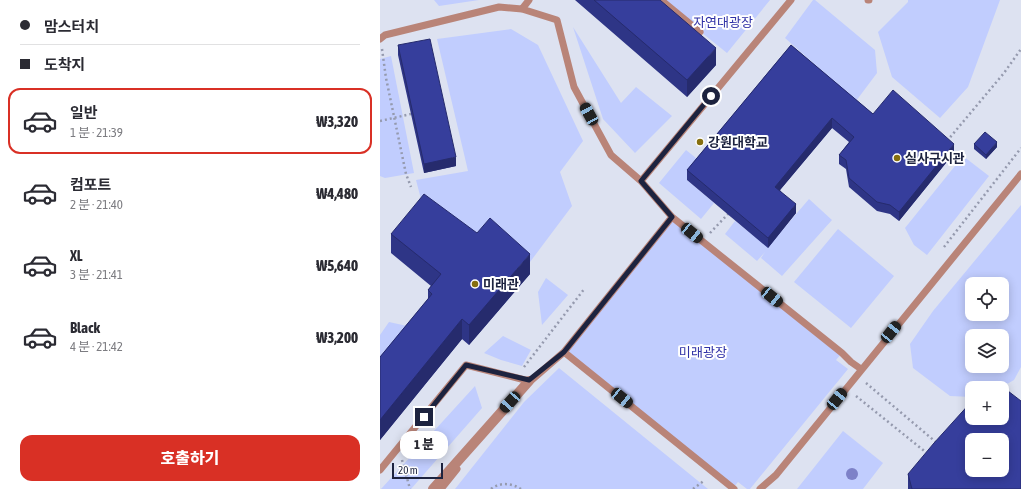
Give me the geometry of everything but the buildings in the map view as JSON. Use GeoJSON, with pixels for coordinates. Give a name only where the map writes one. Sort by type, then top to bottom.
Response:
{"type":"FeatureCollection","features":[{"type":"Feature","properties":{"kind":"street"},"geometry":{"type":"LineString","coordinates":[[433,489],[529,380]]}},
{"type":"Feature","properties":{"kind":"lane"},"geometry":{"type":"LineString","coordinates":[[522,9],[529,0]]}},
{"type":"Feature","properties":{"kind":"lane"},"geometry":{"type":"LineString","coordinates":[[661,0],[700,32]]}},
{"type":"Feature","properties":{"kind":"lane"},"geometry":{"type":"LineString","coordinates":[[641,181],[791,0]]}},
{"type":"Feature","properties":{"kind":"lane"},"geometry":{"type":"LineString","coordinates":[[380,39],[385,35],[499,7],[522,9],[557,20],[574,86],[611,155],[641,181],[672,217],[861,369]]}},
{"type":"Feature","properties":{"kind":"lane"},"geometry":{"type":"LineString","coordinates":[[760,489],[776,475],[1021,174]]}},
{"type":"Feature","properties":{"kind":"lane"},"geometry":{"type":"LineString","coordinates":[[441,489],[529,380],[564,352],[672,217]]}},
{"type":"Feature","properties":{"kind":"lane"},"geometry":{"type":"LineString","coordinates":[[564,352],[734,489]]}},
{"type":"Feature","properties":{"kind":"lane"},"geometry":{"type":"LineString","coordinates":[[380,470],[466,365],[529,380]]}},
{"type":"Feature","properties":{"kind":"path"},"geometry":{"type":"LineString","coordinates":[[380,39],[386,78],[406,174],[411,186]]}},
{"type":"Feature","properties":{"kind":"path"},"geometry":{"type":"LineString","coordinates":[[944,144],[1004,73],[1021,49]]}},
{"type":"Feature","properties":{"kind":"path"},"geometry":{"type":"LineString","coordinates":[[380,121],[411,114]]}},
{"type":"Feature","properties":{"kind":"path"},"geometry":{"type":"LineString","coordinates":[[941,251],[1021,148]]}},
{"type":"Feature","properties":{"kind":"path"},"geometry":{"type":"LineString","coordinates":[[702,241],[728,214]]}},
{"type":"Feature","properties":{"kind":"path"},"geometry":{"type":"LineString","coordinates":[[856,375],[939,444]]}},
{"type":"Feature","properties":{"kind":"path"},"geometry":{"type":"LineString","coordinates":[[846,388],[928,455]]}},
{"type":"Feature","properties":{"kind":"path"},"geometry":{"type":"LineString","coordinates":[[397,449],[404,464],[410,489]]}},
{"type":"Feature","properties":{"kind":"path"},"geometry":{"type":"LineString","coordinates":[[490,489],[498,484],[514,485],[521,489]]}},
{"type":"Feature","properties":{"kind":"green space"},"geometry":{"type":"Polygon","coordinates":[[[434,0],[479,0],[439,6],[434,0]]]}},
{"type":"Feature","properties":{"kind":"green space","name":"자연대광장"},"geometry":{"type":"Polygon","coordinates":[[[661,0],[770,0],[727,53],[661,0]]]}},
{"type":"Feature","properties":{"kind":"green space"},"geometry":{"type":"Polygon","coordinates":[[[813,0],[815,0],[875,50],[877,73],[856,101],[785,38],[813,0]]]}},
{"type":"Feature","properties":{"kind":"green space"},"geometry":{"type":"Polygon","coordinates":[[[908,0],[1000,0],[968,87],[940,118],[892,77],[878,32],[908,2],[908,0]]]}},
{"type":"Feature","properties":{"kind":"green space"},"geometry":{"type":"Polygon","coordinates":[[[573,27],[621,103],[636,87],[672,116],[635,153],[603,119],[573,27]]]}},
{"type":"Feature","properties":{"kind":"green space"},"geometry":{"type":"Polygon","coordinates":[[[511,29],[538,45],[583,141],[560,172],[572,206],[530,262],[490,229],[476,245],[423,207],[416,180],[468,171],[437,39],[511,29]]]}},
{"type":"Feature","properties":{"kind":"green space"},"geometry":{"type":"Polygon","coordinates":[[[391,56],[414,173],[385,178],[380,176],[380,59],[391,56]]]}},
{"type":"Feature","properties":{"kind":"green space"},"geometry":{"type":"Polygon","coordinates":[[[686,150],[701,162],[687,180],[714,203],[701,219],[659,183],[686,150]]]}},
{"type":"Feature","properties":{"kind":"green space"},"geometry":{"type":"Polygon","coordinates":[[[963,156],[989,176],[927,255],[914,245],[905,228],[963,156]]]}},
{"type":"Feature","properties":{"kind":"green space"},"geometry":{"type":"Polygon","coordinates":[[[809,199],[832,220],[782,276],[761,258],[765,252],[757,261],[725,234],[735,221],[768,247],[809,199]]]}},
{"type":"Feature","properties":{"kind":"green space"},"geometry":{"type":"Polygon","coordinates":[[[1021,205],[1021,367],[1014,380],[1009,383],[1009,381],[965,381],[965,397],[950,396],[913,368],[910,344],[933,311],[1021,205]]]}},
{"type":"Feature","properties":{"kind":"green space","name":"미래광장"},"geometry":{"type":"Polygon","coordinates":[[[672,217],[842,353],[836,360],[848,369],[750,489],[747,489],[738,482],[733,488],[564,352],[672,217]]]}},
{"type":"Feature","properties":{"kind":"green space"},"geometry":{"type":"Polygon","coordinates":[[[838,229],[894,276],[851,328],[794,282],[838,229]]]}},
{"type":"Feature","properties":{"kind":"green space"},"geometry":{"type":"Polygon","coordinates":[[[546,278],[568,295],[542,325],[538,292],[546,278]]]}},
{"type":"Feature","properties":{"kind":"green space"},"geometry":{"type":"Polygon","coordinates":[[[389,322],[407,326],[380,363],[380,335],[389,322]]]}},
{"type":"Feature","properties":{"kind":"green space"},"geometry":{"type":"Polygon","coordinates":[[[503,336],[531,350],[522,366],[484,353],[503,336]]]}},
{"type":"Feature","properties":{"kind":"green space"},"geometry":{"type":"Polygon","coordinates":[[[559,368],[708,489],[455,489],[524,402],[559,368]]]}},
{"type":"Feature","properties":{"kind":"green space"},"geometry":{"type":"Polygon","coordinates":[[[475,386],[482,408],[411,489],[381,489],[475,386]]]}},
{"type":"Feature","properties":{"kind":"green space"},"geometry":{"type":"Polygon","coordinates":[[[843,431],[883,463],[863,489],[797,489],[843,431]]]}},
{"type":"Feature","properties":{"kind":"place","name":"강원대학교"},"geometry":{"type":"Point","coordinates":[700,142]}},
{"type":"Feature","properties":{"kind":"place","name":"실사구시관"},"geometry":{"type":"Point","coordinates":[897,158]}},
{"type":"Feature","properties":{"kind":"place","name":"미래관"},"geometry":{"type":"Point","coordinates":[475,284]}},
{"type":"Feature","properties":{"kind":"route"},"geometry":{"type":"LineString","coordinates":[[424,417],[466,365],[529,380],[564,352],[672,217],[641,181],[711,96]]}}]}
